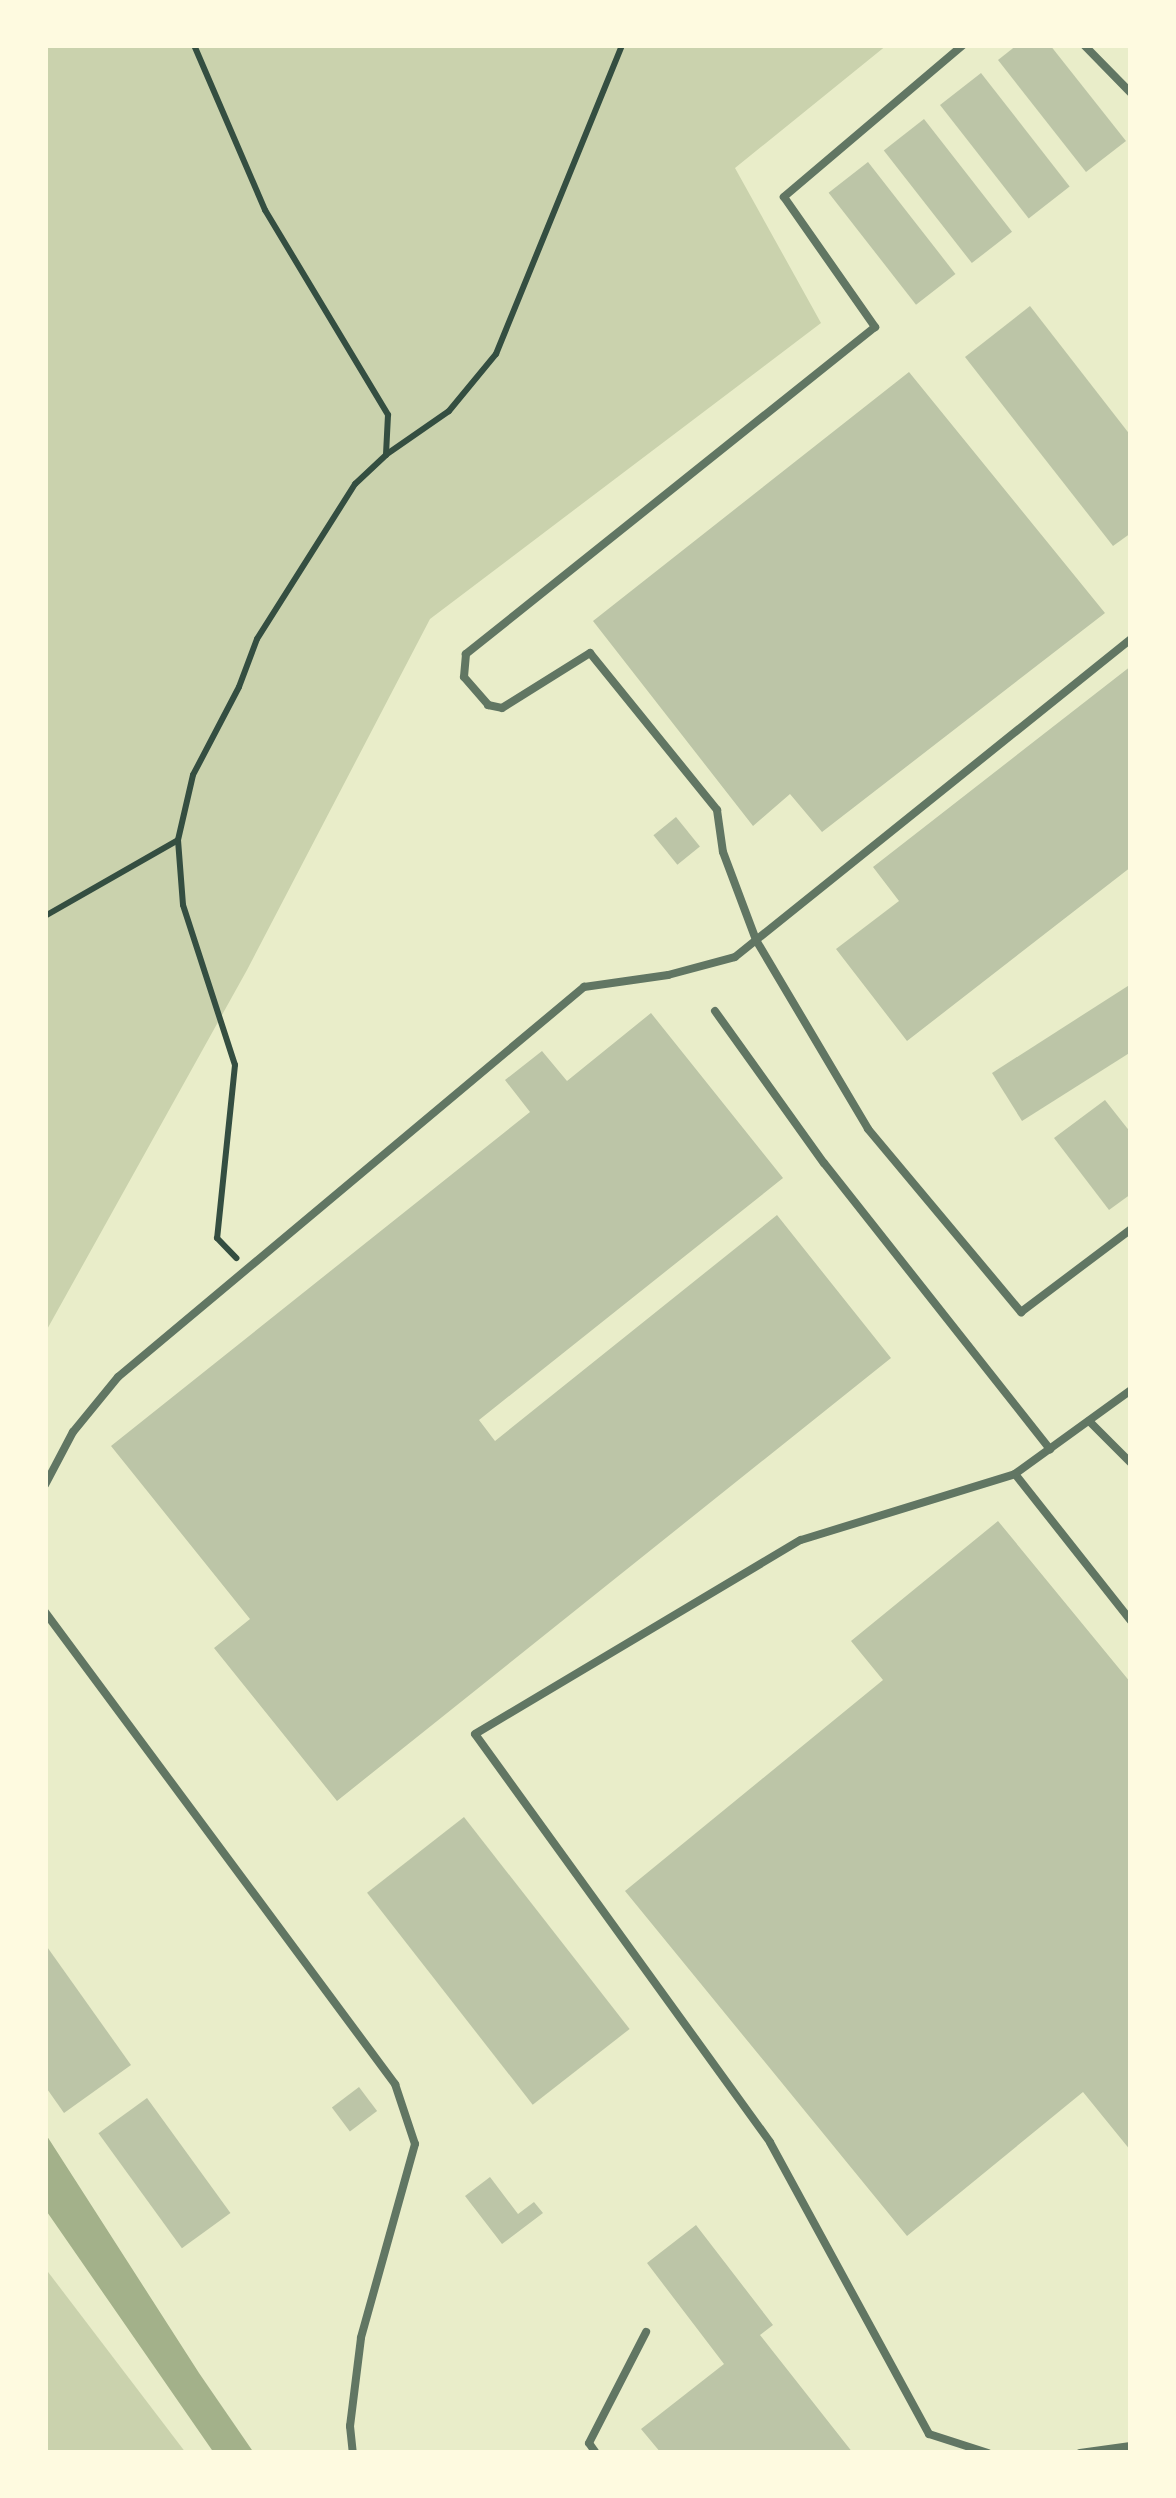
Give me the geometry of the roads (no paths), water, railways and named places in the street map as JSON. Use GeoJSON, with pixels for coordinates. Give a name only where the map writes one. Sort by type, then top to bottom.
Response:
{"type":"FeatureCollection","features":[{"type":"Feature","properties":{"kind":"lane"},"geometry":{"type":"LineString","coordinates":[[962,45],[784,197],[875,327],[466,654],[464,677],[488,705],[502,708],[590,653],[717,810],[723,852],[756,940],[868,1129],[1021,1312],[1131,1229]]}},
{"type":"Feature","properties":{"kind":"lane"},"geometry":{"type":"LineString","coordinates":[[1084,45],[1131,93]]}},
{"type":"Feature","properties":{"kind":"lane"},"geometry":{"type":"LineString","coordinates":[[45,1485],[73,1432],[118,1377],[584,987],[668,975],[735,957],[1131,639]]}},
{"type":"Feature","properties":{"kind":"lane"},"geometry":{"type":"LineString","coordinates":[[715,1011],[824,1162],[1050,1450]]}},
{"type":"Feature","properties":{"kind":"lane"},"geometry":{"type":"LineString","coordinates":[[988,2453],[928,2434],[770,2142],[475,1734],[801,1540],[1016,1474],[1131,1390]]}},
{"type":"Feature","properties":{"kind":"lane"},"geometry":{"type":"LineString","coordinates":[[1089,1421],[1131,1463]]}},
{"type":"Feature","properties":{"kind":"lane"},"geometry":{"type":"LineString","coordinates":[[1016,1474],[1131,1622]]}},
{"type":"Feature","properties":{"kind":"lane"},"geometry":{"type":"LineString","coordinates":[[45,1612],[394,2084],[415,2144],[360,2338],[350,2426],[353,2453]]}},
{"type":"Feature","properties":{"kind":"lane"},"geometry":{"type":"LineString","coordinates":[[596,2453],[589,2442],[646,2332]]}},
{"type":"Feature","properties":{"kind":"lane"},"geometry":{"type":"LineString","coordinates":[[1080,2453],[1131,2446]]}}]}
